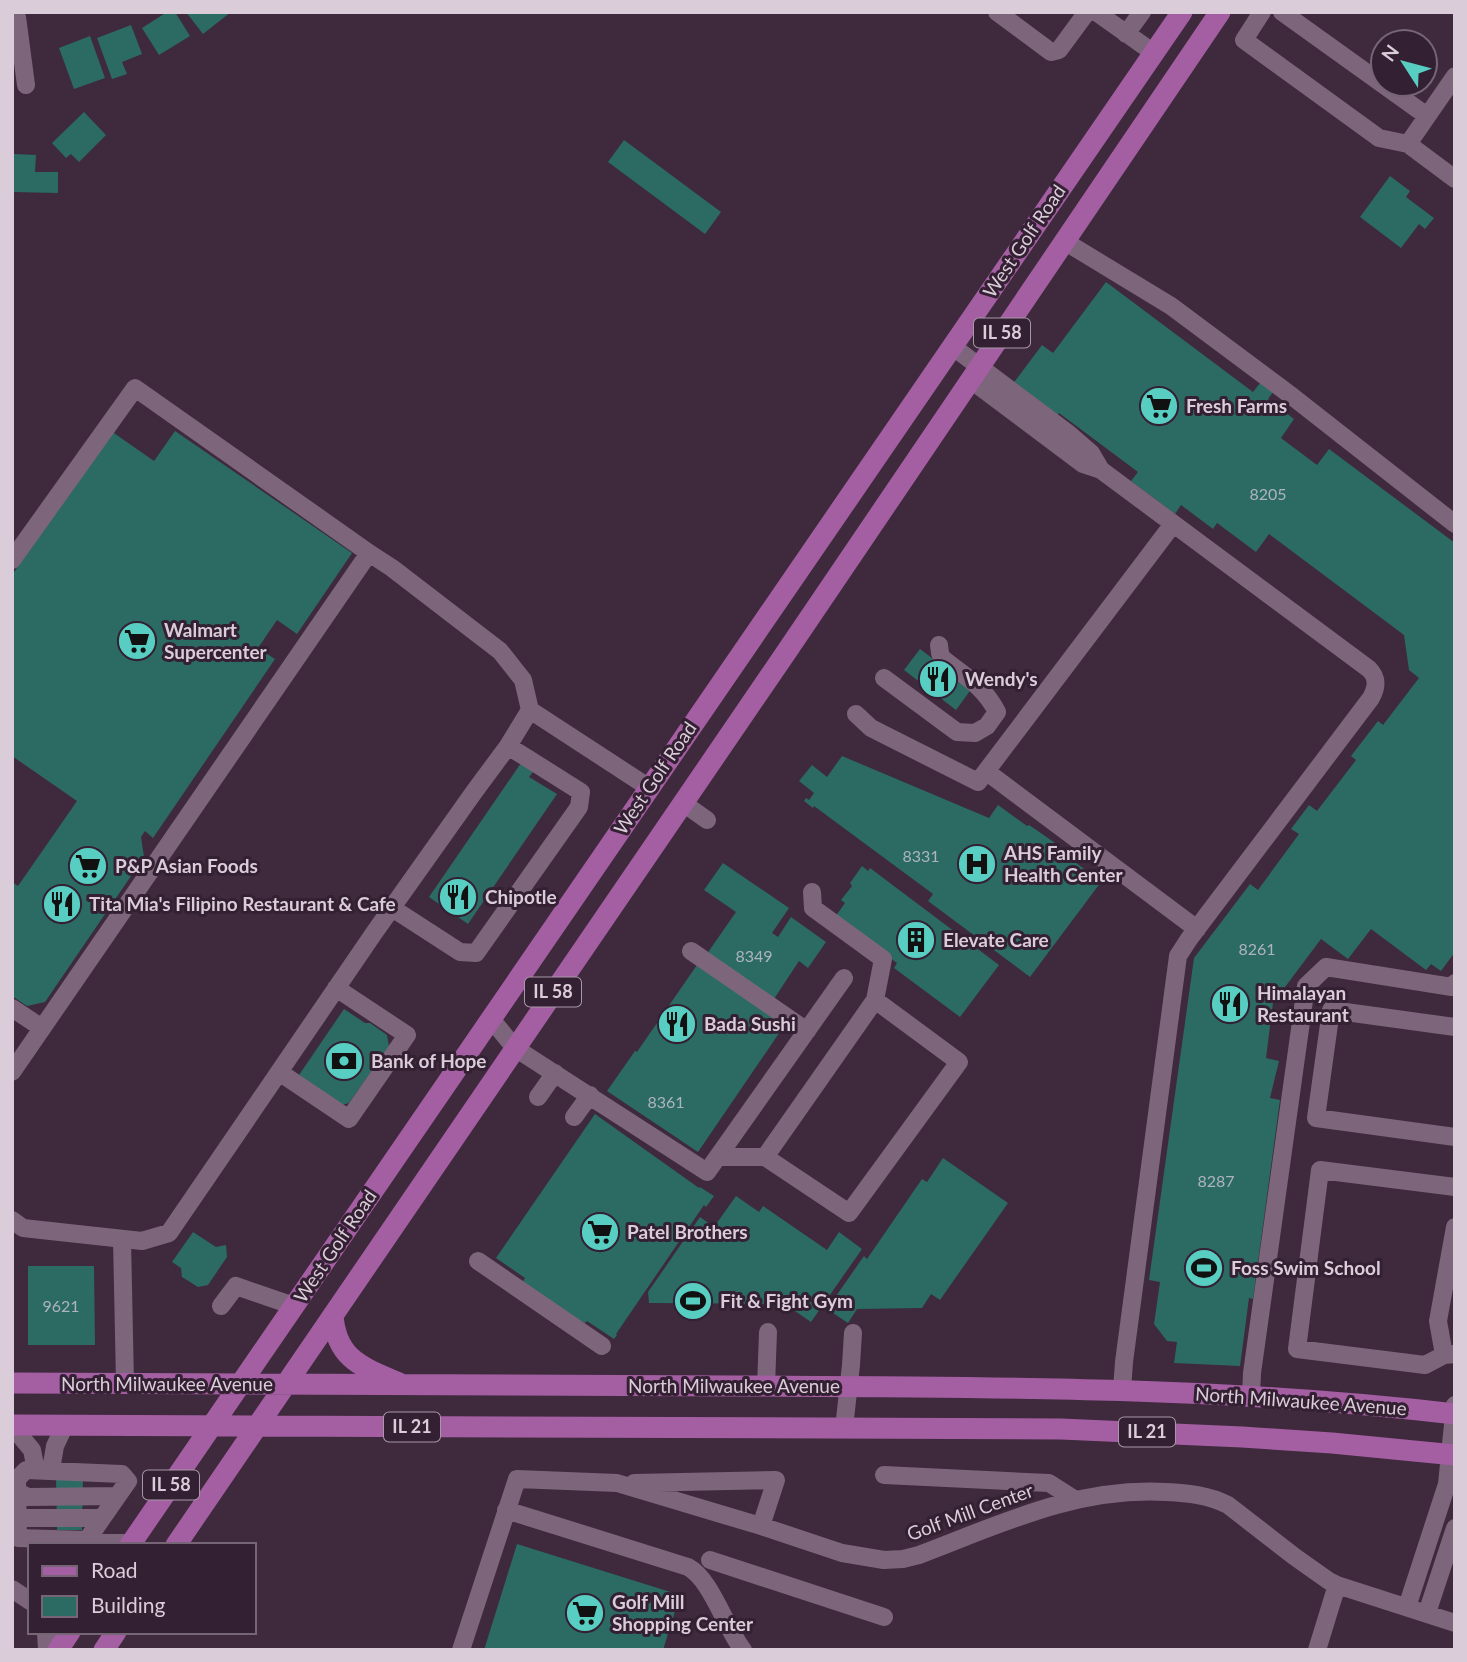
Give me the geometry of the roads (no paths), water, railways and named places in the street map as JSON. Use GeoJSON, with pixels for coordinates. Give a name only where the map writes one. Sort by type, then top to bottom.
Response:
{"type":"FeatureCollection","features":[{"type":"Feature","properties":{"kind":"main road","name":"West Golf Road"},"geometry":{"type":"LineString","coordinates":[[132,1543],[1182,12]]}},
{"type":"Feature","properties":{"kind":"main road","name":"West Golf Road"},"geometry":{"type":"LineString","coordinates":[[177,1543],[1220,12]]}},
{"type":"Feature","properties":{"kind":"main road"},"geometry":{"type":"LineString","coordinates":[[333,1315],[336,1336],[348,1356],[404,1385]]}},
{"type":"Feature","properties":{"kind":"main road","name":"North Milwaukee Avenue"},"geometry":{"type":"LineString","coordinates":[[12,1383],[848,1386],[1122,1390],[1251,1396],[1455,1414]]}},
{"type":"Feature","properties":{"kind":"main road","name":"North Milwaukee Avenue"},"geometry":{"type":"LineString","coordinates":[[12,1426],[1061,1429],[1332,1443],[1452,1455]]}},
{"type":"Feature","properties":{"kind":"main road"},"geometry":{"type":"LineString","coordinates":[[58,1650],[69,1634]]}},
{"type":"Feature","properties":{"kind":"main road"},"geometry":{"type":"LineString","coordinates":[[104,1650],[115,1634]]}},
{"type":"Feature","properties":{"kind":"street"},"geometry":{"type":"LineString","coordinates":[[26,85],[14,17],[35,12]]}},
{"type":"Feature","properties":{"kind":"street"},"geometry":{"type":"LineString","coordinates":[[997,12],[1051,52],[1059,50],[1087,12]]}},
{"type":"Feature","properties":{"kind":"street"},"geometry":{"type":"LineString","coordinates":[[1096,12],[1154,53]]}},
{"type":"Feature","properties":{"kind":"street"},"geometry":{"type":"LineString","coordinates":[[1126,34],[1142,12]]}},
{"type":"Feature","properties":{"kind":"street"},"geometry":{"type":"LineString","coordinates":[[1262,12],[1244,40],[1379,138],[1408,144],[1455,179]]}},
{"type":"Feature","properties":{"kind":"street"},"geometry":{"type":"LineString","coordinates":[[1282,12],[1427,116]]}},
{"type":"Feature","properties":{"kind":"street"},"geometry":{"type":"LineString","coordinates":[[1408,144],[1455,76]]}},
{"type":"Feature","properties":{"kind":"street"},"geometry":{"type":"LineString","coordinates":[[1064,241],[1171,306],[1293,397],[1455,524]]}},
{"type":"Feature","properties":{"kind":"street"},"geometry":{"type":"LineString","coordinates":[[952,346],[975,373],[1083,464],[1101,470],[1369,669],[1376,682],[1371,698],[1184,946],[1178,958],[1122,1390]]}},
{"type":"Feature","properties":{"kind":"street"},"geometry":{"type":"LineString","coordinates":[[12,560],[135,388],[392,568],[500,651],[523,680],[530,710],[649,788]]}},
{"type":"Feature","properties":{"kind":"street"},"geometry":{"type":"LineString","coordinates":[[856,714],[871,728],[978,782],[1173,524]]}},
{"type":"Feature","properties":{"kind":"street"},"geometry":{"type":"LineString","coordinates":[[12,1072],[369,553]]}},
{"type":"Feature","properties":{"kind":"street"},"geometry":{"type":"LineString","coordinates":[[884,678],[957,732],[975,733],[986,726],[997,712],[990,698],[982,690],[942,658],[939,645]]}},
{"type":"Feature","properties":{"kind":"street"},"geometry":{"type":"LineString","coordinates":[[16,1227],[142,1241],[169,1233],[336,988],[508,746],[530,710]]}},
{"type":"Feature","properties":{"kind":"street"},"geometry":{"type":"LineString","coordinates":[[392,908],[460,952],[476,953],[579,807],[581,792],[508,746]]}},
{"type":"Feature","properties":{"kind":"street"},"geometry":{"type":"LineString","coordinates":[[987,772],[1197,929]]}},
{"type":"Feature","properties":{"kind":"street"},"geometry":{"type":"LineString","coordinates":[[682,803],[707,820]]}},
{"type":"Feature","properties":{"kind":"street"},"geometry":{"type":"LineString","coordinates":[[765,1157],[875,1000],[883,959],[813,908],[812,892]]}},
{"type":"Feature","properties":{"kind":"street"},"geometry":{"type":"LineString","coordinates":[[691,951],[807,1031]]}},
{"type":"Feature","properties":{"kind":"street"},"geometry":{"type":"LineString","coordinates":[[1251,1396],[1306,986],[1326,967],[1452,987],[1455,983]]}},
{"type":"Feature","properties":{"kind":"street"},"geometry":{"type":"LineString","coordinates":[[477,1038],[515,1048],[707,1172],[845,978]]}},
{"type":"Feature","properties":{"kind":"street"},"geometry":{"type":"LineString","coordinates":[[279,1072],[349,1119],[400,1046],[407,1035],[336,988]]}},
{"type":"Feature","properties":{"kind":"street"},"geometry":{"type":"LineString","coordinates":[[718,1157],[765,1157],[849,1213],[959,1062],[875,1000]]}},
{"type":"Feature","properties":{"kind":"street"},"geometry":{"type":"LineString","coordinates":[[12,1008],[43,1028]]}},
{"type":"Feature","properties":{"kind":"street"},"geometry":{"type":"LineString","coordinates":[[1455,1027],[1331,1010],[1316,1118],[1455,1137]]}},
{"type":"Feature","properties":{"kind":"street"},"geometry":{"type":"LineString","coordinates":[[491,1019],[515,1048]]}},
{"type":"Feature","properties":{"kind":"street"},"geometry":{"type":"LineString","coordinates":[[538,1097],[555,1073]]}},
{"type":"Feature","properties":{"kind":"street"},"geometry":{"type":"LineString","coordinates":[[574,1117],[590,1095]]}},
{"type":"Feature","properties":{"kind":"street"},"geometry":{"type":"LineString","coordinates":[[1455,1187],[1320,1170],[1297,1349],[1425,1365],[1449,1354],[1438,1321],[1455,1227]]}},
{"type":"Feature","properties":{"kind":"street"},"geometry":{"type":"LineString","coordinates":[[122,1239],[125,1383]]}},
{"type":"Feature","properties":{"kind":"street"},"geometry":{"type":"LineString","coordinates":[[478,1261],[602,1346]]}},
{"type":"Feature","properties":{"kind":"street"},"geometry":{"type":"LineString","coordinates":[[221,1306],[236,1286],[294,1306]]}},
{"type":"Feature","properties":{"kind":"street"},"geometry":{"type":"LineString","coordinates":[[766,1386],[768,1332]]}},
{"type":"Feature","properties":{"kind":"street"},"geometry":{"type":"LineString","coordinates":[[844,1428],[853,1333]]}},
{"type":"Feature","properties":{"kind":"street"},"geometry":{"type":"LineString","coordinates":[[1407,1607],[1447,1484],[1455,1405]]}},
{"type":"Feature","properties":{"kind":"street"},"geometry":{"type":"LineString","coordinates":[[44,1470],[65,1425]]}},
{"type":"Feature","properties":{"kind":"street"},"geometry":{"type":"LineString","coordinates":[[12,1426],[44,1470]]}},
{"type":"Feature","properties":{"kind":"street"},"geometry":{"type":"LineString","coordinates":[[87,1540],[128,1481],[122,1474],[26,1470],[17,1479],[18,1538],[87,1540],[98,1543]]}},
{"type":"Feature","properties":{"kind":"street"},"geometry":{"type":"LineString","coordinates":[[884,1475],[1049,1483],[1074,1499]]}},
{"type":"Feature","properties":{"kind":"street","name":"Golf Mill Center"},"geometry":{"type":"LineString","coordinates":[[461,1650],[517,1479],[617,1483],[842,1553],[884,1560],[919,1555],[1074,1499],[1146,1491],[1186,1493],[1216,1500],[1237,1512],[1294,1557],[1337,1585],[1455,1623]]}},
{"type":"Feature","properties":{"kind":"street"},"geometry":{"type":"LineString","coordinates":[[617,1483],[776,1480],[761,1526]]}},
{"type":"Feature","properties":{"kind":"street"},"geometry":{"type":"LineString","coordinates":[[17,1503],[28,1497],[109,1507]]}},
{"type":"Feature","properties":{"kind":"street"},"geometry":{"type":"LineString","coordinates":[[17,1503],[24,1518],[109,1507]]}},
{"type":"Feature","properties":{"kind":"street"},"geometry":{"type":"LineString","coordinates":[[506,1510],[695,1570],[743,1650]]}},
{"type":"Feature","properties":{"kind":"street"},"geometry":{"type":"LineString","coordinates":[[1427,1613],[1455,1528]]}},
{"type":"Feature","properties":{"kind":"street"},"geometry":{"type":"LineString","coordinates":[[710,1560],[884,1617]]}},
{"type":"Feature","properties":{"kind":"street"},"geometry":{"type":"LineString","coordinates":[[1317,1650],[1337,1585]]}},
{"type":"Feature","properties":{"kind":"street"},"geometry":{"type":"LineString","coordinates":[[12,1589],[28,1600]]}},
{"type":"Feature","properties":{"kind":"place","name":"Fresh Farms"},"geometry":{"type":"Point","coordinates":[1159,406]}},
{"type":"Feature","properties":{"kind":"place","name":"Walmart Supercenter"},"geometry":{"type":"Point","coordinates":[137,641]}},
{"type":"Feature","properties":{"kind":"place","name":"Wendy's"},"geometry":{"type":"Point","coordinates":[938,679]}},
{"type":"Feature","properties":{"kind":"place","name":"AHS Family Health Center"},"geometry":{"type":"Point","coordinates":[977,864]}},
{"type":"Feature","properties":{"kind":"place","name":"P&P Asian Foods"},"geometry":{"type":"Point","coordinates":[88,866]}},
{"type":"Feature","properties":{"kind":"place","name":"Chipotle"},"geometry":{"type":"Point","coordinates":[458,897]}},
{"type":"Feature","properties":{"kind":"place","name":"Tita Mia's Filipino Restaurant & Cafe"},"geometry":{"type":"Point","coordinates":[62,904]}},
{"type":"Feature","properties":{"kind":"place","name":"Elevate Care"},"geometry":{"type":"Point","coordinates":[916,940]}},
{"type":"Feature","properties":{"kind":"place","name":"Himalayan Restaurant"},"geometry":{"type":"Point","coordinates":[1230,1004]}},
{"type":"Feature","properties":{"kind":"place","name":"Bada Sushi"},"geometry":{"type":"Point","coordinates":[677,1024]}},
{"type":"Feature","properties":{"kind":"place","name":"Bank of Hope"},"geometry":{"type":"Point","coordinates":[344,1061]}},
{"type":"Feature","properties":{"kind":"place","name":"Patel Brothers"},"geometry":{"type":"Point","coordinates":[600,1232]}},
{"type":"Feature","properties":{"kind":"place","name":"Foss Swim School"},"geometry":{"type":"Point","coordinates":[1204,1268]}},
{"type":"Feature","properties":{"kind":"place","name":"Fit & Fight Gym"},"geometry":{"type":"Point","coordinates":[693,1301]}},
{"type":"Feature","properties":{"kind":"place","name":"Golf Mill Shopping Center"},"geometry":{"type":"Point","coordinates":[585,1613]}}]}
